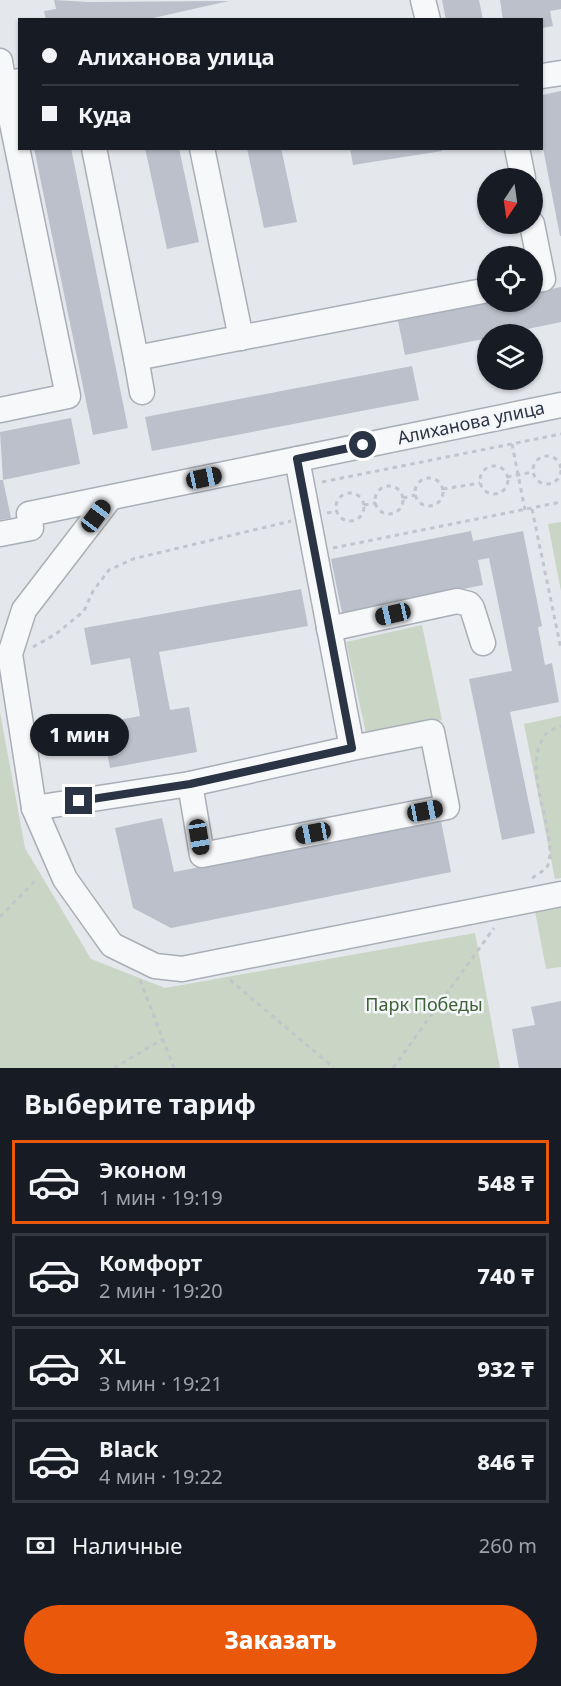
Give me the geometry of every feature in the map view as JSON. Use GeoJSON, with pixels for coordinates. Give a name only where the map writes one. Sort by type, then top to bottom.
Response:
{"type":"FeatureCollection","features":[{"type":"Feature","properties":{"kind":"street"},"geometry":{"type":"LineString","coordinates":[[423,0],[428,18]]}},
{"type":"Feature","properties":{"kind":"street"},"geometry":{"type":"LineString","coordinates":[[543,76],[561,72]]}},
{"type":"Feature","properties":{"kind":"street"},"geometry":{"type":"LineString","coordinates":[[8,75],[18,128]]}},
{"type":"Feature","properties":{"kind":"street"},"geometry":{"type":"LineString","coordinates":[[0,410],[68,396],[22,150]]}},
{"type":"Feature","properties":{"kind":"street"},"geometry":{"type":"LineString","coordinates":[[94,150],[142,392]]}},
{"type":"Feature","properties":{"kind":"street"},"geometry":{"type":"LineString","coordinates":[[202,150],[241,338]]}},
{"type":"Feature","properties":{"kind":"street"},"geometry":{"type":"LineString","coordinates":[[517,150],[521,168]]}},
{"type":"Feature","properties":{"kind":"street"},"geometry":{"type":"LineString","coordinates":[[136,358],[477,292]]}},
{"type":"Feature","properties":{"kind":"street","name":"Алиханова улица"},"geometry":{"type":"LineString","coordinates":[[0,534],[32,528],[28,514],[561,405]]}},
{"type":"Feature","properties":{"kind":"street"},"geometry":{"type":"LineString","coordinates":[[297,459],[320,511],[328,545],[329,629],[352,748]]}},
{"type":"Feature","properties":{"kind":"street"},"geometry":{"type":"LineString","coordinates":[[110,498],[24,610],[10,654],[34,808],[65,879],[112,945],[155,966],[182,969],[561,894]]}},
{"type":"Feature","properties":{"kind":"street"},"geometry":{"type":"LineString","coordinates":[[329,629],[436,603],[463,601],[472,608],[483,643]]}},
{"type":"Feature","properties":{"kind":"street"},"geometry":{"type":"LineString","coordinates":[[34,808],[190,784],[432,732],[447,807],[202,855],[190,784]]}},
{"type":"Feature","properties":{"kind":"path"},"geometry":{"type":"LineString","coordinates":[[324,492],[321,482],[561,434]]}},
{"type":"Feature","properties":{"kind":"path"},"geometry":{"type":"LineString","coordinates":[[512,443],[525,510]]}},
{"type":"Feature","properties":{"kind":"path"},"geometry":{"type":"LineString","coordinates":[[545,455],[558,461],[561,467],[560,474],[549,483],[542,483],[533,472],[533,464],[545,455]]}},
{"type":"Feature","properties":{"kind":"path"},"geometry":{"type":"LineString","coordinates":[[493,466],[500,467],[507,477],[506,486],[495,494],[488,493],[480,483],[481,474],[493,466]]}},
{"type":"Feature","properties":{"kind":"path"},"geometry":{"type":"LineString","coordinates":[[507,477],[533,472]]}},
{"type":"Feature","properties":{"kind":"path"},"geometry":{"type":"LineString","coordinates":[[428,478],[435,480],[442,489],[442,498],[431,506],[423,505],[415,495],[416,486],[428,478]]}},
{"type":"Feature","properties":{"kind":"path"},"geometry":{"type":"LineString","coordinates":[[442,489],[480,483]]}},
{"type":"Feature","properties":{"kind":"path"},"geometry":{"type":"LineString","coordinates":[[389,486],[396,488],[403,498],[402,506],[391,514],[384,513],[376,503],[376,494],[381,488],[389,486]]}},
{"type":"Feature","properties":{"kind":"path"},"geometry":{"type":"LineString","coordinates":[[349,493],[356,494],[364,506],[363,513],[352,521],[344,520],[337,511],[337,501],[349,493]]}},
{"type":"Feature","properties":{"kind":"path"},"geometry":{"type":"LineString","coordinates":[[403,498],[415,495]]}},
{"type":"Feature","properties":{"kind":"path"},"geometry":{"type":"LineString","coordinates":[[328,545],[561,502]]}},
{"type":"Feature","properties":{"kind":"path"},"geometry":{"type":"LineString","coordinates":[[364,506],[376,503]]}},
{"type":"Feature","properties":{"kind":"path"},"geometry":{"type":"LineString","coordinates":[[532,508],[561,649]]}},
{"type":"Feature","properties":{"kind":"path"},"geometry":{"type":"LineString","coordinates":[[10,654],[25,652],[56,634],[84,611],[93,591],[110,570],[133,559],[320,511],[337,511]]}},
{"type":"Feature","properties":{"kind":"path"},"geometry":{"type":"LineString","coordinates":[[320,511],[330,524]]}},
{"type":"Feature","properties":{"kind":"path"},"geometry":{"type":"LineString","coordinates":[[531,879],[548,865],[554,844],[541,788],[538,750],[546,734],[561,726]]}},
{"type":"Feature","properties":{"kind":"path"},"geometry":{"type":"LineString","coordinates":[[0,917],[35,881]]}},
{"type":"Feature","properties":{"kind":"path"},"geometry":{"type":"LineString","coordinates":[[393,1068],[511,904]]}},
{"type":"Feature","properties":{"kind":"path"},"geometry":{"type":"LineString","coordinates":[[210,963],[334,1068]]}},
{"type":"Feature","properties":{"kind":"path"},"geometry":{"type":"LineString","coordinates":[[138,977],[174,1068]]}},
{"type":"Feature","properties":{"kind":"path"},"geometry":{"type":"LineString","coordinates":[[114,1068],[163,1039]]}},
{"type":"Feature","properties":{"kind":"green space"},"geometry":{"type":"Polygon","coordinates":[[[561,522],[561,591],[548,524],[561,522]]]}},
{"type":"Feature","properties":{"kind":"green space"},"geometry":{"type":"Polygon","coordinates":[[[422,625],[442,720],[367,737],[346,642],[422,625]]]}},
{"type":"Feature","properties":{"kind":"green space","name":"Парк Победы"},"geometry":{"type":"Polygon","coordinates":[[[0,712],[25,848],[91,959],[165,988],[475,933],[500,1068],[0,1068],[0,712]]]}},
{"type":"Feature","properties":{"kind":"green space"},"geometry":{"type":"Polygon","coordinates":[[[561,716],[561,878],[555,879],[524,724],[561,716]]]}},
{"type":"Feature","properties":{"kind":"green space"},"geometry":{"type":"Polygon","coordinates":[[[561,905],[561,967],[546,969],[535,911],[561,905]]]}},
{"type":"Feature","properties":{"kind":"building"},"geometry":{"type":"Polygon","coordinates":[[[54,0],[88,2],[229,1],[153,18],[46,18],[44,11],[56,9],[54,0]]]}},
{"type":"Feature","properties":{"kind":"building"},"geometry":{"type":"Polygon","coordinates":[[[442,0],[479,0],[483,18],[446,18],[442,0]]]}},
{"type":"Feature","properties":{"kind":"building"},"geometry":{"type":"Polygon","coordinates":[[[500,0],[561,0],[561,9],[550,11],[553,26],[543,28],[543,18],[503,18],[500,0]]]}},
{"type":"Feature","properties":{"kind":"building"},"geometry":{"type":"Polygon","coordinates":[[[561,91],[561,236],[543,148],[543,95],[561,91]]]}},
{"type":"Feature","properties":{"kind":"building"},"geometry":{"type":"Polygon","coordinates":[[[34,150],[71,150],[128,428],[93,435],[34,150]]]}},
{"type":"Feature","properties":{"kind":"building"},"geometry":{"type":"Polygon","coordinates":[[[145,150],[179,150],[199,242],[167,249],[145,150]]]}},
{"type":"Feature","properties":{"kind":"building"},"geometry":{"type":"Polygon","coordinates":[[[247,150],[281,150],[297,222],[264,228],[247,150]]]}},
{"type":"Feature","properties":{"kind":"building"},"geometry":{"type":"Polygon","coordinates":[[[350,150],[442,150],[442,151],[353,165],[350,150]]]}},
{"type":"Feature","properties":{"kind":"building"},"geometry":{"type":"Polygon","coordinates":[[[561,287],[561,322],[543,326],[477,324],[477,340],[405,355],[398,321],[477,305],[477,312],[543,312],[543,291],[561,287]]]}},
{"type":"Feature","properties":{"kind":"building"},"geometry":{"type":"Polygon","coordinates":[[[412,366],[419,400],[152,451],[145,417],[412,366]]]}},
{"type":"Feature","properties":{"kind":"building"},"geometry":{"type":"Polygon","coordinates":[[[71,418],[80,464],[3,480],[0,432],[71,418]]]}},
{"type":"Feature","properties":{"kind":"building"},"geometry":{"type":"Polygon","coordinates":[[[0,480],[3,480],[11,518],[0,520],[0,480]]]}},
{"type":"Feature","properties":{"kind":"building"},"geometry":{"type":"Polygon","coordinates":[[[471,531],[473,541],[523,531],[542,626],[538,627],[545,665],[552,663],[559,702],[510,712],[535,833],[502,840],[469,679],[512,671],[489,558],[478,560],[483,585],[342,613],[331,559],[471,531]]]}},
{"type":"Feature","properties":{"kind":"building"},"geometry":{"type":"Polygon","coordinates":[[[301,589],[308,626],[159,652],[170,710],[189,707],[197,752],[110,768],[102,723],[140,716],[130,658],[91,665],[84,628],[301,589]]]}},
{"type":"Feature","properties":{"kind":"building"},"geometry":{"type":"Polygon","coordinates":[[[162,818],[174,872],[441,821],[451,872],[171,928],[133,908],[115,828],[162,818]]]}},
{"type":"Feature","properties":{"kind":"building"},"geometry":{"type":"Polygon","coordinates":[[[561,1001],[561,1068],[519,1068],[512,1029],[535,1025],[531,1007],[561,1001]]]}},
{"type":"Feature","properties":{"kind":"route"},"geometry":{"type":"LineString","coordinates":[[79,801],[190,784],[352,748],[297,459],[363,445]]}}]}
